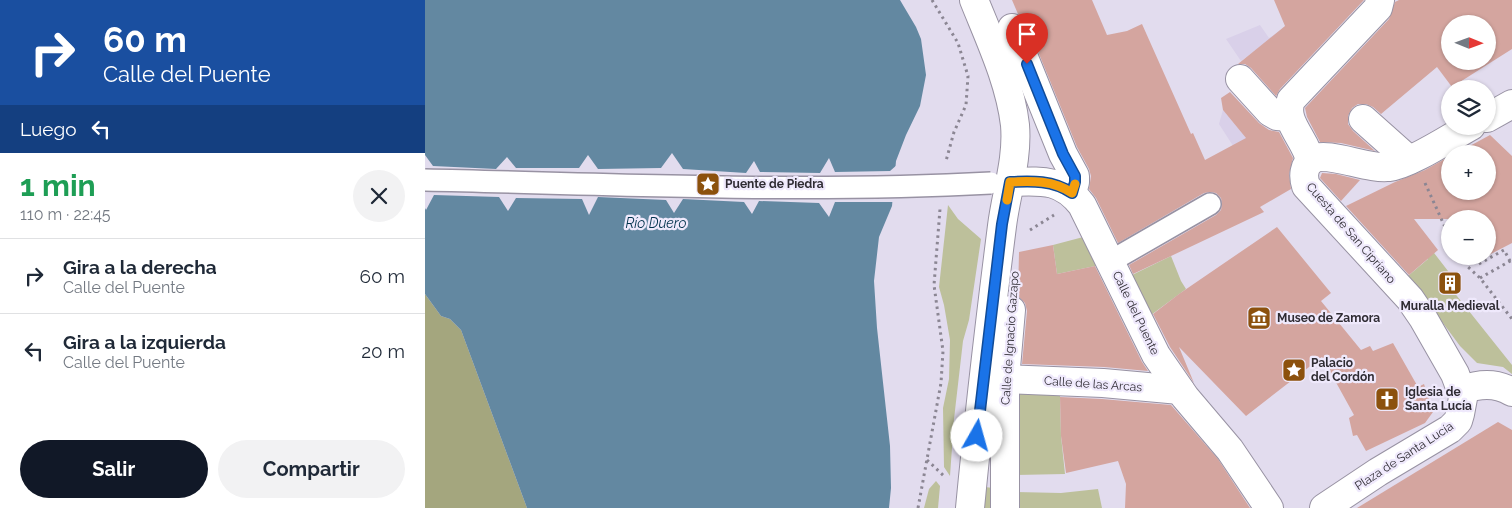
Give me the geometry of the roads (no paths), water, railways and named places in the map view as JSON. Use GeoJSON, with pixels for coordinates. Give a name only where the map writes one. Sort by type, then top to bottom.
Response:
{"type":"FeatureCollection","features":[{"type":"Feature","properties":{"kind":"street"},"geometry":{"type":"LineString","coordinates":[[970,508],[1002,224],[1000,182],[1015,153],[1013,115],[1001,70],[974,0]]}},
{"type":"Feature","properties":{"kind":"street"},"geometry":{"type":"LineString","coordinates":[[1380,0],[1378,8],[1293,96],[1289,118],[1306,145],[1310,161],[1315,158],[1327,158],[1384,168],[1397,166],[1455,135]]}},
{"type":"Feature","properties":{"kind":"street"},"geometry":{"type":"LineString","coordinates":[[1012,28],[1063,154],[1075,176],[1072,193]]}},
{"type":"Feature","properties":{"kind":"street"},"geometry":{"type":"LineString","coordinates":[[1240,79],[1270,112],[1277,116],[1289,118]]}},
{"type":"Feature","properties":{"kind":"street"},"geometry":{"type":"LineString","coordinates":[[1496,113],[1512,104]]}},
{"type":"Feature","properties":{"kind":"street"},"geometry":{"type":"LineString","coordinates":[[1363,119],[1409,160]]}},
{"type":"Feature","properties":{"kind":"street","name":"Cuesta de San Cipriano"},"geometry":{"type":"LineString","coordinates":[[1310,161],[1304,170],[1306,186],[1419,311],[1455,374],[1461,390]]}},
{"type":"Feature","properties":{"kind":"street"},"geometry":{"type":"LineString","coordinates":[[425,180],[763,187],[949,185],[1000,182]]}},
{"type":"Feature","properties":{"kind":"street","name":"Calle del Puente"},"geometry":{"type":"LineString","coordinates":[[1000,182],[1048,182],[1072,193],[1082,204],[1149,342],[1180,390],[1230,450],[1269,508]]}},
{"type":"Feature","properties":{"kind":"street"},"geometry":{"type":"LineString","coordinates":[[1111,261],[1210,204]]}},
{"type":"Feature","properties":{"kind":"street","name":"Calle de Ignacio Gazapo"},"geometry":{"type":"LineString","coordinates":[[1005,508],[1005,379],[1011,310]]}},
{"type":"Feature","properties":{"kind":"street","name":"Calle de las Arcas"},"geometry":{"type":"LineString","coordinates":[[1005,379],[1103,383],[1180,390]]}},
{"type":"Feature","properties":{"kind":"street"},"geometry":{"type":"LineString","coordinates":[[1461,390],[1489,384],[1501,386],[1512,392]]}},
{"type":"Feature","properties":{"kind":"street","name":"Plaza de Santa Lucía"},"geometry":{"type":"LineString","coordinates":[[1324,508],[1378,472],[1454,426],[1458,421],[1462,406],[1461,390]]}},
{"type":"Feature","properties":{"kind":"water","name":"Río Duero"},"geometry":{"type":"Polygon","coordinates":[[[425,0],[900,0],[921,39],[926,75],[920,106],[896,161],[892,206],[879,237],[874,281],[877,328],[890,446],[891,488],[889,508],[527,508],[461,330],[450,319],[441,316],[425,294],[425,0]]]}},
{"type":"Feature","properties":{"kind":"place","name":"Puente de Piedra"},"geometry":{"type":"Point","coordinates":[708,184]}},
{"type":"Feature","properties":{"kind":"place","name":"Muralla Medieval"},"geometry":{"type":"Point","coordinates":[1450,283]}},
{"type":"Feature","properties":{"kind":"place","name":"Museo de Zamora"},"geometry":{"type":"Point","coordinates":[1259,318]}},
{"type":"Feature","properties":{"kind":"place","name":"Palacio del Cordón"},"geometry":{"type":"Point","coordinates":[1294,370]}},
{"type":"Feature","properties":{"kind":"place","name":"Iglesia de Santa Lucía"},"geometry":{"type":"Point","coordinates":[1387,399]}}]}
